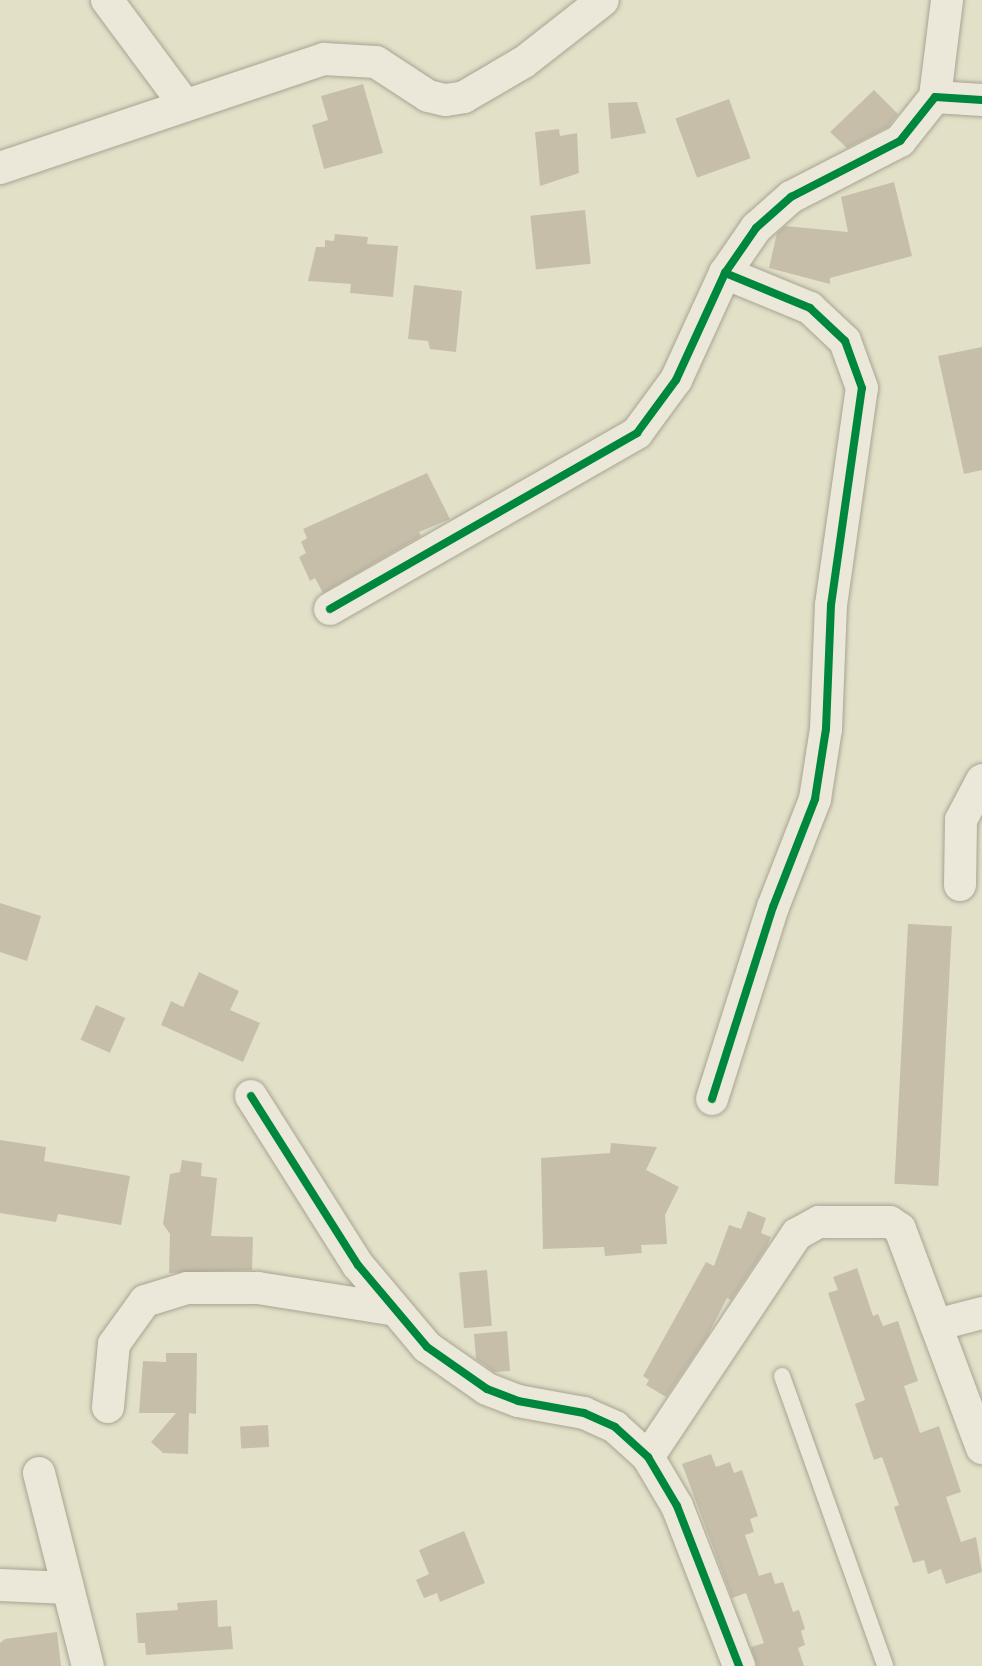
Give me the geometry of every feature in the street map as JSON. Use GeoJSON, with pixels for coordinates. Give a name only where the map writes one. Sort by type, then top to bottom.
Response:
{"type":"FeatureCollection","features":[{"type":"Feature","properties":{"kind":"street"},"geometry":{"type":"LineString","coordinates":[[107,0],[185,105]]}},
{"type":"Feature","properties":{"kind":"street"},"geometry":{"type":"LineString","coordinates":[[0,168],[324,59],[376,62],[428,96],[446,100],[464,96],[524,62],[603,0]]}},
{"type":"Feature","properties":{"kind":"street"},"geometry":{"type":"LineString","coordinates":[[330,609],[637,433],[676,380],[725,273],[756,228],[791,197],[900,141],[935,97],[947,0]]}},
{"type":"Feature","properties":{"kind":"street"},"geometry":{"type":"LineString","coordinates":[[935,97],[982,100]]}},
{"type":"Feature","properties":{"kind":"street"},"geometry":{"type":"LineString","coordinates":[[712,1099],[773,907],[815,799],[826,729],[831,605],[862,388],[845,341],[810,308],[725,273]]}},
{"type":"Feature","properties":{"kind":"street"},"geometry":{"type":"LineString","coordinates":[[960,885],[961,820],[982,780]]}},
{"type":"Feature","properties":{"kind":"street"},"geometry":{"type":"LineString","coordinates":[[251,1096],[322,1213],[391,1309],[427,1347],[471,1381],[518,1401],[584,1413],[615,1427],[648,1458],[677,1506],[738,1666]]}},
{"type":"Feature","properties":{"kind":"street"},"geometry":{"type":"LineString","coordinates":[[648,1458],[797,1234],[819,1222],[890,1222],[900,1229],[982,1448]]}},
{"type":"Feature","properties":{"kind":"street"},"geometry":{"type":"LineString","coordinates":[[108,1407],[114,1344],[145,1301],[187,1288],[258,1288],[391,1309]]}},
{"type":"Feature","properties":{"kind":"street"},"geometry":{"type":"LineString","coordinates":[[936,1325],[982,1313]]}},
{"type":"Feature","properties":{"kind":"street"},"geometry":{"type":"LineString","coordinates":[[39,1473],[88,1666]]}},
{"type":"Feature","properties":{"kind":"street"},"geometry":{"type":"LineString","coordinates":[[0,1585],[68,1588]]}},
{"type":"Feature","properties":{"kind":"lane"},"geometry":{"type":"LineString","coordinates":[[782,1376],[885,1666]]}},
{"type":"Feature","properties":{"kind":"building"},"geometry":{"type":"Polygon","coordinates":[[[363,84],[383,153],[324,169],[312,125],[328,120],[321,96],[363,84]]]}},
{"type":"Feature","properties":{"kind":"building"},"geometry":{"type":"Polygon","coordinates":[[[874,90],[898,114],[888,127],[847,148],[830,132],[874,90]]]}},
{"type":"Feature","properties":{"kind":"building"},"geometry":{"type":"Polygon","coordinates":[[[729,99],[751,158],[697,178],[675,118],[729,99]]]}},
{"type":"Feature","properties":{"kind":"building"},"geometry":{"type":"Polygon","coordinates":[[[637,102],[646,133],[611,139],[608,103],[637,102]]]}},
{"type":"Feature","properties":{"kind":"building"},"geometry":{"type":"Polygon","coordinates":[[[559,129],[560,136],[577,133],[579,173],[540,186],[535,132],[559,129]]]}},
{"type":"Feature","properties":{"kind":"building"},"geometry":{"type":"Polygon","coordinates":[[[894,182],[912,256],[830,278],[830,284],[769,268],[777,233],[785,226],[848,232],[841,197],[894,182]]]}},
{"type":"Feature","properties":{"kind":"building"},"geometry":{"type":"Polygon","coordinates":[[[585,210],[591,264],[536,269],[530,216],[585,210]]]}},
{"type":"Feature","properties":{"kind":"building"},"geometry":{"type":"Polygon","coordinates":[[[335,234],[368,237],[367,244],[398,246],[393,297],[350,293],[351,284],[308,281],[316,247],[325,247],[325,240],[334,241],[335,234]]]}},
{"type":"Feature","properties":{"kind":"building"},"geometry":{"type":"Polygon","coordinates":[[[414,285],[462,291],[456,352],[430,349],[428,341],[408,339],[414,285]]]}},
{"type":"Feature","properties":{"kind":"building"},"geometry":{"type":"Polygon","coordinates":[[[982,347],[982,470],[964,474],[938,356],[982,347]]]}},
{"type":"Feature","properties":{"kind":"building"},"geometry":{"type":"Polygon","coordinates":[[[427,473],[450,519],[419,532],[421,536],[323,593],[315,578],[310,581],[299,557],[306,553],[301,542],[307,538],[303,529],[427,473]]]}},
{"type":"Feature","properties":{"kind":"building"},"geometry":{"type":"Polygon","coordinates":[[[0,903],[41,916],[27,961],[0,952],[0,903]]]}},
{"type":"Feature","properties":{"kind":"building"},"geometry":{"type":"Polygon","coordinates":[[[908,924],[952,926],[938,1186],[894,1184],[908,924]]]}},
{"type":"Feature","properties":{"kind":"building"},"geometry":{"type":"Polygon","coordinates":[[[199,972],[239,991],[230,1010],[260,1023],[243,1062],[161,1025],[171,1001],[183,1007],[199,972]]]}},
{"type":"Feature","properties":{"kind":"building"},"geometry":{"type":"Polygon","coordinates":[[[96,1005],[125,1018],[110,1053],[81,1040],[96,1005]]]}},
{"type":"Feature","properties":{"kind":"building"},"geometry":{"type":"Polygon","coordinates":[[[0,1140],[46,1147],[44,1161],[130,1176],[121,1225],[58,1214],[56,1222],[0,1213],[0,1140]]]}},
{"type":"Feature","properties":{"kind":"building"},"geometry":{"type":"Polygon","coordinates":[[[611,1143],[657,1147],[646,1170],[679,1187],[665,1215],[667,1244],[641,1245],[642,1253],[605,1256],[604,1247],[543,1249],[541,1158],[610,1153],[611,1143]]]}},
{"type":"Feature","properties":{"kind":"building"},"geometry":{"type":"Polygon","coordinates":[[[182,1160],[202,1163],[201,1176],[217,1178],[211,1236],[253,1237],[252,1270],[169,1273],[170,1234],[163,1224],[170,1174],[180,1172],[182,1160]]]}},
{"type":"Feature","properties":{"kind":"building"},"geometry":{"type":"Polygon","coordinates":[[[748,1211],[766,1218],[761,1233],[771,1237],[731,1300],[727,1298],[708,1335],[666,1397],[646,1385],[649,1380],[643,1376],[706,1262],[714,1266],[729,1225],[741,1229],[748,1211]]]}},
{"type":"Feature","properties":{"kind":"building"},"geometry":{"type":"Polygon","coordinates":[[[857,1268],[873,1316],[878,1314],[883,1326],[898,1321],[918,1381],[904,1386],[920,1433],[939,1426],[961,1492],[946,1497],[961,1542],[976,1537],[982,1572],[946,1584],[941,1569],[928,1574],[924,1560],[913,1563],[894,1507],[899,1505],[882,1457],[874,1460],[855,1404],[865,1400],[828,1293],[838,1290],[833,1277],[857,1268]]]}},
{"type":"Feature","properties":{"kind":"building"},"geometry":{"type":"Polygon","coordinates":[[[487,1270],[492,1326],[464,1328],[459,1272],[487,1270]]]}},
{"type":"Feature","properties":{"kind":"building"},"geometry":{"type":"Polygon","coordinates":[[[507,1331],[510,1371],[494,1372],[476,1359],[474,1334],[507,1331]]]}},
{"type":"Feature","properties":{"kind":"building"},"geometry":{"type":"Polygon","coordinates":[[[166,1353],[197,1353],[196,1414],[189,1413],[188,1454],[163,1453],[151,1442],[176,1413],[139,1413],[143,1361],[166,1362],[166,1353]]]}},
{"type":"Feature","properties":{"kind":"building"},"geometry":{"type":"Polygon","coordinates":[[[268,1425],[269,1447],[241,1448],[240,1426],[268,1425]]]}},
{"type":"Feature","properties":{"kind":"building"},"geometry":{"type":"Polygon","coordinates":[[[711,1454],[716,1467],[730,1462],[734,1473],[742,1470],[758,1516],[750,1519],[754,1532],[745,1535],[759,1576],[771,1572],[775,1584],[783,1582],[793,1612],[799,1610],[805,1629],[801,1631],[805,1645],[798,1648],[804,1666],[757,1666],[751,1647],[764,1643],[746,1593],[732,1598],[682,1464],[711,1454]]]}},
{"type":"Feature","properties":{"kind":"building"},"geometry":{"type":"Polygon","coordinates":[[[464,1531],[485,1583],[440,1602],[437,1593],[424,1598],[416,1580],[429,1574],[419,1550],[464,1531]]]}},
{"type":"Feature","properties":{"kind":"building"},"geometry":{"type":"Polygon","coordinates":[[[217,1600],[218,1627],[231,1626],[233,1649],[146,1655],[145,1643],[138,1643],[136,1613],[178,1610],[177,1603],[217,1600]]]}},
{"type":"Feature","properties":{"kind":"building"},"geometry":{"type":"Polygon","coordinates":[[[57,1632],[61,1666],[0,1666],[0,1643],[5,1639],[57,1632]]]}},
{"type":"Feature","properties":{"kind":"cycle path"},"geometry":{"type":"LineString","coordinates":[[330,609],[637,433],[676,380],[725,273],[756,228],[791,197],[900,141],[935,97],[982,100]]}},
{"type":"Feature","properties":{"kind":"cycle path"},"geometry":{"type":"LineString","coordinates":[[712,1099],[773,907],[815,799],[826,729],[831,605],[862,388],[845,341],[810,308],[725,273]]}},
{"type":"Feature","properties":{"kind":"cycle path"},"geometry":{"type":"LineString","coordinates":[[251,1096],[358,1265],[427,1347],[487,1389],[518,1401],[584,1413],[615,1427],[648,1457],[677,1506],[739,1666]]}}]}
